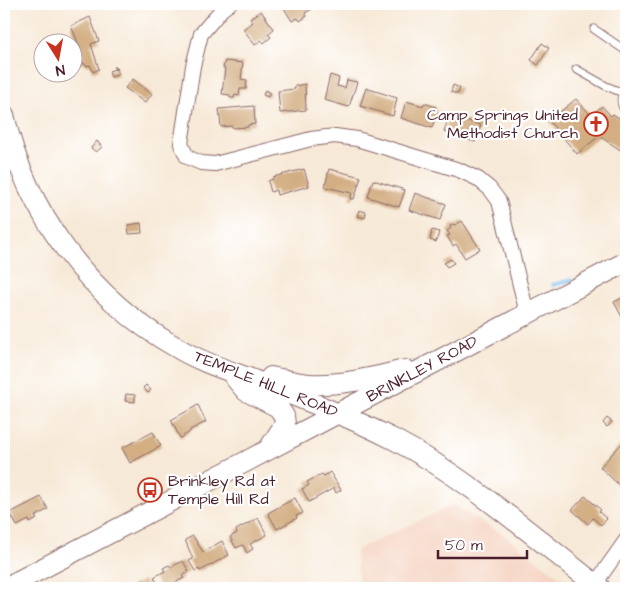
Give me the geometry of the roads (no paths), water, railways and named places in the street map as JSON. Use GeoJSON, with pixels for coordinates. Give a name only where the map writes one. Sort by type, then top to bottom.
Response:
{"type":"FeatureCollection","features":[{"type":"Feature","properties":{"kind":"main road","name":"TEMPLE HILL ROAD"},"geometry":{"type":"LineString","coordinates":[[4,115],[13,159],[48,222],[70,256],[103,293],[144,327],[177,348],[227,370],[340,413],[396,441],[464,484],[598,586]]}},
{"type":"Feature","properties":{"kind":"main road","name":"BRINKLEY ROAD"},"geometry":{"type":"LineString","coordinates":[[5,588],[626,262]]}},
{"type":"Feature","properties":{"kind":"main road"},"geometry":{"type":"LineString","coordinates":[[227,370],[310,384],[336,383],[369,378],[431,364]]}},
{"type":"Feature","properties":{"kind":"main road"},"geometry":{"type":"LineString","coordinates":[[227,370],[246,391],[278,407],[284,416],[285,424],[269,448]]}},
{"type":"Feature","properties":{"kind":"street"},"geometry":{"type":"LineString","coordinates":[[229,4],[222,9],[201,34],[193,66],[181,144],[187,157],[200,163],[215,164],[311,139],[335,136],[357,139],[459,170],[478,179],[490,189],[499,201],[527,313]]}},
{"type":"Feature","properties":{"kind":"street"},"geometry":{"type":"LineString","coordinates":[[598,586],[626,540]]}},
{"type":"Feature","properties":{"kind":"lane"},"geometry":{"type":"LineString","coordinates":[[594,29],[626,51]]}},
{"type":"Feature","properties":{"kind":"lane"},"geometry":{"type":"LineString","coordinates":[[576,69],[624,91],[621,103],[626,112]]}},
{"type":"Feature","properties":{"kind":"waterway"},"geometry":{"type":"LineString","coordinates":[[553,285],[571,280]]}},
{"type":"Feature","properties":{"kind":"place","name":"Camp Springs United Methodist Church"},"geometry":{"type":"Point","coordinates":[596,124]}},
{"type":"Feature","properties":{"kind":"place","name":"Brinkley Rd at Temple Hill Rd"},"geometry":{"type":"Point","coordinates":[150,490]}}]}
